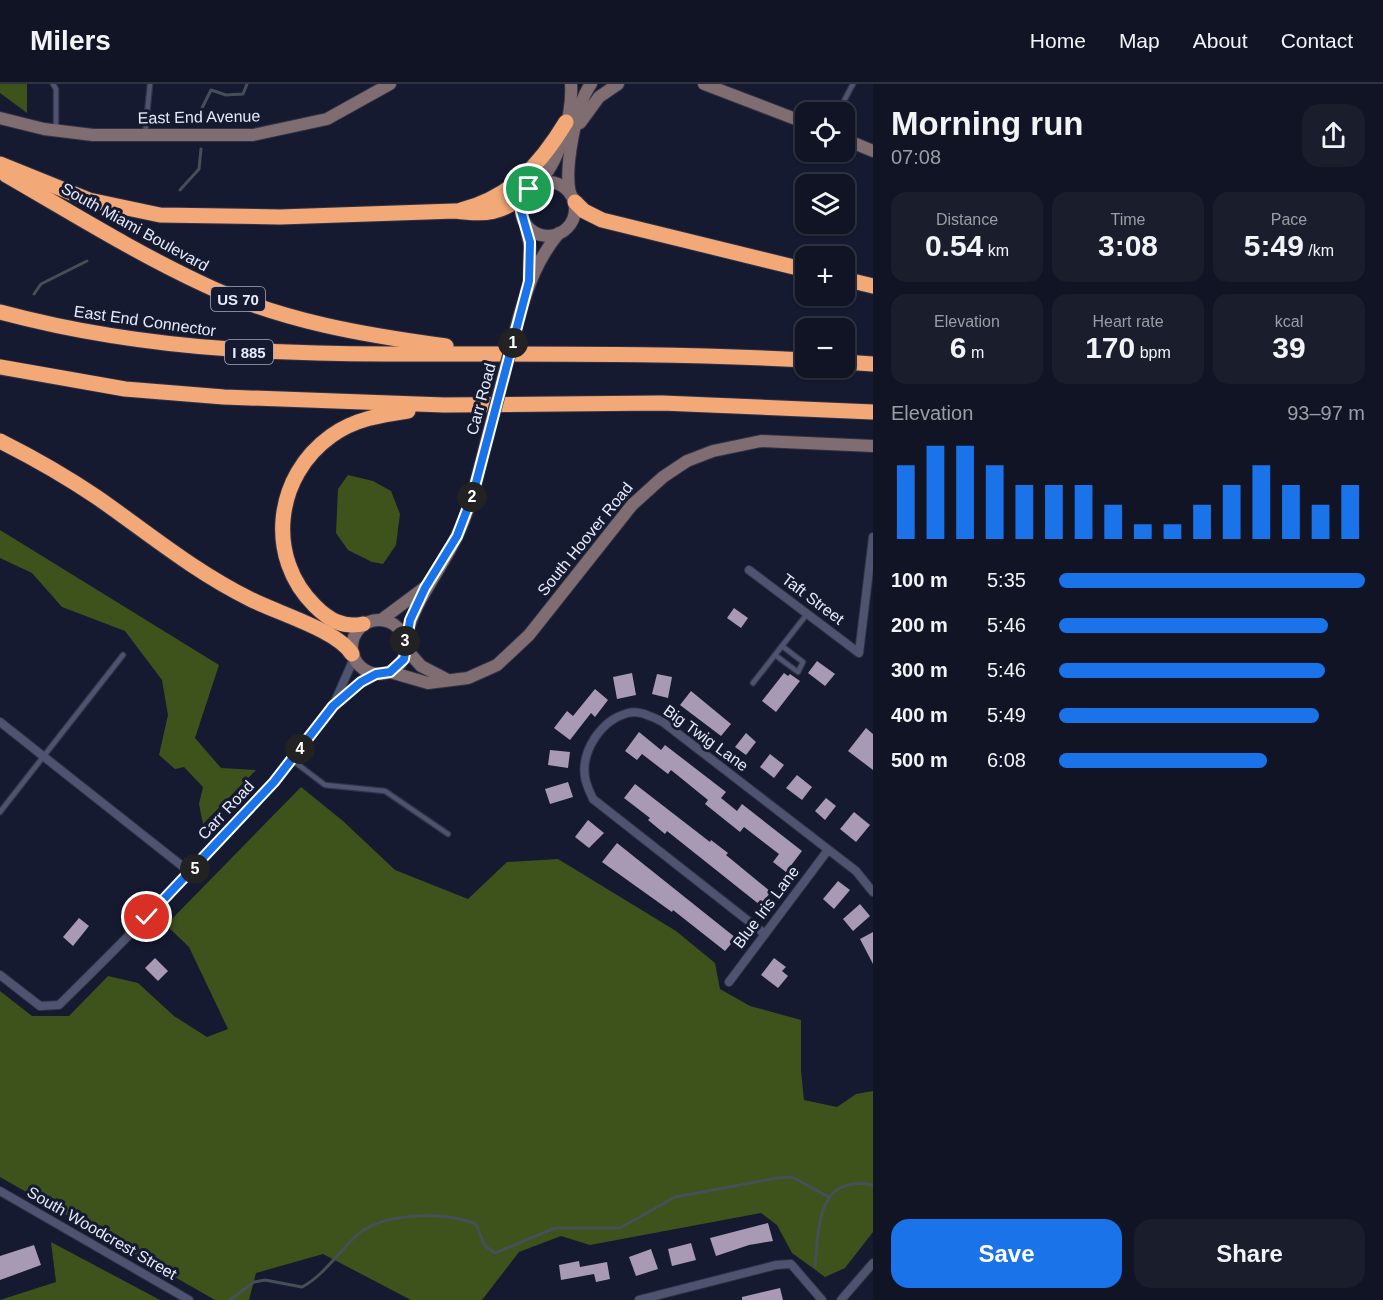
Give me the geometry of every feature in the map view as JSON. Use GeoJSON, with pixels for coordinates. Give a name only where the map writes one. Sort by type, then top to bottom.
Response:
{"type":"FeatureCollection","features":[{"type":"Feature","properties":{"kind":"highway"},"geometry":{"type":"LineString","coordinates":[[455,211],[498,195],[532,170],[571,125]]}},
{"type":"Feature","properties":{"kind":"highway"},"geometry":{"type":"LineString","coordinates":[[0,164],[89,201],[160,215],[256,217],[455,211],[494,213],[507,208],[531,188]]}},
{"type":"Feature","properties":{"kind":"highway","name":"South Miami Boulevard"},"geometry":{"type":"LineString","coordinates":[[0,171],[119,242],[206,286],[256,305],[307,321],[360,333],[502,354]]}},
{"type":"Feature","properties":{"kind":"highway"},"geometry":{"type":"LineString","coordinates":[[572,197],[584,211],[602,220],[795,267]]}},
{"type":"Feature","properties":{"kind":"highway"},"geometry":{"type":"LineString","coordinates":[[855,282],[873,286]]}},
{"type":"Feature","properties":{"kind":"highway","name":"East End Connector"},"geometry":{"type":"LineString","coordinates":[[0,312],[131,340],[226,351],[298,355],[502,354]]}},
{"type":"Feature","properties":{"kind":"highway","name":"I 885"},"geometry":{"type":"LineString","coordinates":[[502,354],[663,355],[795,360]]}},
{"type":"Feature","properties":{"kind":"highway"},"geometry":{"type":"LineString","coordinates":[[855,363],[873,364]]}},
{"type":"Feature","properties":{"kind":"highway"},"geometry":{"type":"LineString","coordinates":[[0,367],[76,383],[175,394],[444,405],[662,403],[873,412]]}},
{"type":"Feature","properties":{"kind":"highway"},"geometry":{"type":"LineString","coordinates":[[363,624],[350,626],[334,621],[316,608],[298,586],[283,545],[282,516],[289,489],[311,454],[344,428],[385,414],[444,405]]}},
{"type":"Feature","properties":{"kind":"highway"},"geometry":{"type":"LineString","coordinates":[[0,441],[75,483],[223,584],[268,608],[338,638],[353,656]]}},
{"type":"Feature","properties":{"kind":"street","name":"East End Avenue"},"geometry":{"type":"LineString","coordinates":[[0,118],[56,131],[93,135],[237,136],[288,129],[346,110],[390,84]]}},
{"type":"Feature","properties":{"kind":"street"},"geometry":{"type":"LineString","coordinates":[[571,84],[571,125],[567,171],[572,197],[573,220],[559,233],[541,235],[525,224],[521,206],[531,188],[554,162],[571,125],[581,102],[591,84]]}},
{"type":"Feature","properties":{"kind":"street"},"geometry":{"type":"LineString","coordinates":[[571,125],[599,97],[618,84]]}},
{"type":"Feature","properties":{"kind":"street"},"geometry":{"type":"LineString","coordinates":[[704,84],[795,119]]}},
{"type":"Feature","properties":{"kind":"street"},"geometry":{"type":"LineString","coordinates":[[855,144],[873,151]]}},
{"type":"Feature","properties":{"kind":"street"},"geometry":{"type":"LineString","coordinates":[[531,188],[555,182],[572,197]]}},
{"type":"Feature","properties":{"kind":"street","name":"Carr Road"},"geometry":{"type":"LineString","coordinates":[[525,224],[530,247],[529,281]]}},
{"type":"Feature","properties":{"kind":"street","name":"Carr Road"},"geometry":{"type":"LineString","coordinates":[[406,645],[410,620],[425,588],[447,556],[464,521],[529,281],[545,251],[559,233]]}},
{"type":"Feature","properties":{"kind":"street","name":"South Hoover Road"},"geometry":{"type":"LineString","coordinates":[[390,672],[428,683],[478,675],[506,658],[543,618],[632,505],[663,477],[687,461],[713,450],[760,441],[873,446]]}},
{"type":"Feature","properties":{"kind":"street","name":"Taft Street"},"geometry":{"type":"LineString","coordinates":[[749,570],[859,653],[873,537]]}},
{"type":"Feature","properties":{"kind":"street","name":"Carr Road"},"geometry":{"type":"LineString","coordinates":[[381,620],[425,588]]}},
{"type":"Feature","properties":{"kind":"street"},"geometry":{"type":"LineString","coordinates":[[406,645],[401,663],[390,672],[376,674],[363,669],[353,656],[352,640],[363,624],[381,620],[398,628],[420,666],[446,680]]}},
{"type":"Feature","properties":{"kind":"street","name":"Carr Road"},"geometry":{"type":"LineString","coordinates":[[333,706],[353,656]]}},
{"type":"Feature","properties":{"kind":"street","name":"Carr Road"},"geometry":{"type":"LineString","coordinates":[[0,975],[40,1006],[59,1005],[191,873],[292,760],[333,706],[361,682],[376,674]]}},
{"type":"Feature","properties":{"kind":"street","name":"Big Twig Lane"},"geometry":{"type":"LineString","coordinates":[[765,934],[593,799],[585,778],[585,761],[593,740],[606,724],[627,713],[643,713],[663,722],[856,872],[873,892]]}},
{"type":"Feature","properties":{"kind":"street"},"geometry":{"type":"LineString","coordinates":[[0,722],[191,873]]}},
{"type":"Feature","properties":{"kind":"street","name":"Blue Iris Lane"},"geometry":{"type":"LineString","coordinates":[[729,982],[828,850]]}},
{"type":"Feature","properties":{"kind":"street","name":"South Woodcrest Street"},"geometry":{"type":"LineString","coordinates":[[0,1191],[189,1300]]}},
{"type":"Feature","properties":{"kind":"street"},"geometry":{"type":"LineString","coordinates":[[841,1300],[873,1263]]}},
{"type":"Feature","properties":{"kind":"street"},"geometry":{"type":"LineString","coordinates":[[639,1300],[657,1298],[776,1265],[791,1264],[822,1300]]}},
{"type":"Feature","properties":{"kind":"lane"},"geometry":{"type":"LineString","coordinates":[[53,84],[56,89],[56,131]]}},
{"type":"Feature","properties":{"kind":"lane"},"geometry":{"type":"LineString","coordinates":[[145,135],[150,84]]}},
{"type":"Feature","properties":{"kind":"lane"},"geometry":{"type":"LineString","coordinates":[[843,102],[853,84]]}},
{"type":"Feature","properties":{"kind":"lane"},"geometry":{"type":"LineString","coordinates":[[753,683],[807,614]]}},
{"type":"Feature","properties":{"kind":"lane"},"geometry":{"type":"LineString","coordinates":[[775,655],[798,672],[803,662],[782,646]]}},
{"type":"Feature","properties":{"kind":"lane"},"geometry":{"type":"LineString","coordinates":[[0,812],[123,655]]}},
{"type":"Feature","properties":{"kind":"lane"},"geometry":{"type":"LineString","coordinates":[[292,760],[325,785],[385,790],[448,834]]}},
{"type":"Feature","properties":{"kind":"green space"},"geometry":{"type":"Polygon","coordinates":[[[0,84],[27,84],[27,113],[0,93],[0,84]]]}},
{"type":"Feature","properties":{"kind":"green space"},"geometry":{"type":"Polygon","coordinates":[[[348,475],[373,481],[391,491],[400,514],[396,545],[383,564],[372,562],[348,550],[336,533],[338,489],[348,475]]]}},
{"type":"Feature","properties":{"kind":"green space"},"geometry":{"type":"Polygon","coordinates":[[[0,530],[219,665],[195,738],[221,768],[256,770],[203,824],[199,804],[203,787],[184,767],[175,769],[159,755],[168,715],[162,680],[125,631],[62,607],[32,573],[0,558],[0,530]]]}},
{"type":"Feature","properties":{"kind":"green space"},"geometry":{"type":"Polygon","coordinates":[[[301,787],[343,821],[395,870],[468,899],[507,862],[558,859],[676,931],[715,963],[720,989],[750,1006],[801,1020],[801,1071],[804,1100],[837,1107],[856,1094],[873,1091],[873,1232],[845,1268],[825,1277],[792,1253],[777,1225],[761,1213],[590,1245],[561,1236],[519,1252],[482,1300],[411,1300],[323,1254],[256,1273],[249,1300],[215,1300],[0,1177],[0,991],[32,1016],[69,1016],[108,976],[138,983],[174,1016],[207,1037],[228,1029],[189,947],[166,925],[301,787]]]}},
{"type":"Feature","properties":{"kind":"green space"},"geometry":{"type":"Polygon","coordinates":[[[51,1242],[160,1300],[0,1300],[56,1282],[51,1242]]]}},
{"type":"Feature","properties":{"kind":"building"},"geometry":{"type":"Polygon","coordinates":[[[734,608],[748,618],[741,628],[727,618],[734,608]]]}},
{"type":"Feature","properties":{"kind":"building"},"geometry":{"type":"Polygon","coordinates":[[[817,661],[835,674],[825,686],[808,673],[817,661]]]}},
{"type":"Feature","properties":{"kind":"building"},"geometry":{"type":"Polygon","coordinates":[[[632,673],[636,695],[617,699],[613,677],[632,673]]]}},
{"type":"Feature","properties":{"kind":"building"},"geometry":{"type":"Polygon","coordinates":[[[784,673],[800,681],[776,712],[762,701],[784,673]]]}},
{"type":"Feature","properties":{"kind":"building"},"geometry":{"type":"Polygon","coordinates":[[[657,674],[672,677],[668,698],[652,694],[657,674]]]}},
{"type":"Feature","properties":{"kind":"building"},"geometry":{"type":"Polygon","coordinates":[[[595,689],[608,700],[595,717],[591,713],[570,740],[554,728],[567,711],[573,716],[595,689]]]}},
{"type":"Feature","properties":{"kind":"building"},"geometry":{"type":"Polygon","coordinates":[[[691,691],[731,724],[721,736],[680,705],[691,691]]]}},
{"type":"Feature","properties":{"kind":"building"},"geometry":{"type":"Polygon","coordinates":[[[866,728],[873,734],[873,770],[848,751],[866,728]]]}},
{"type":"Feature","properties":{"kind":"building"},"geometry":{"type":"Polygon","coordinates":[[[639,732],[661,750],[665,745],[726,792],[721,798],[737,811],[742,804],[802,851],[786,872],[773,862],[779,854],[744,827],[740,832],[705,804],[708,800],[671,770],[668,774],[642,754],[637,760],[625,751],[639,732]]]}},
{"type":"Feature","properties":{"kind":"building"},"geometry":{"type":"Polygon","coordinates":[[[746,733],[756,742],[746,755],[735,747],[746,733]]]}},
{"type":"Feature","properties":{"kind":"building"},"geometry":{"type":"Polygon","coordinates":[[[550,750],[570,752],[568,768],[548,765],[550,750]]]}},
{"type":"Feature","properties":{"kind":"building"},"geometry":{"type":"Polygon","coordinates":[[[770,754],[784,765],[774,778],[760,767],[770,754]]]}},
{"type":"Feature","properties":{"kind":"building"},"geometry":{"type":"Polygon","coordinates":[[[797,775],[812,787],[802,800],[786,788],[797,775]]]}},
{"type":"Feature","properties":{"kind":"building"},"geometry":{"type":"Polygon","coordinates":[[[568,782],[573,797],[550,804],[545,789],[568,782]]]}},
{"type":"Feature","properties":{"kind":"building"},"geometry":{"type":"Polygon","coordinates":[[[635,784],[710,842],[711,840],[728,853],[726,855],[771,892],[760,905],[667,831],[665,834],[648,820],[650,818],[624,798],[635,784]]]}},
{"type":"Feature","properties":{"kind":"building"},"geometry":{"type":"Polygon","coordinates":[[[826,798],[836,806],[825,820],[815,811],[826,798]]]}},
{"type":"Feature","properties":{"kind":"building"},"geometry":{"type":"Polygon","coordinates":[[[854,812],[870,825],[856,842],[840,829],[854,812]]]}},
{"type":"Feature","properties":{"kind":"building"},"geometry":{"type":"Polygon","coordinates":[[[588,820],[604,833],[589,848],[575,837],[588,820]]]}},
{"type":"Feature","properties":{"kind":"building"},"geometry":{"type":"Polygon","coordinates":[[[617,843],[736,938],[725,951],[673,910],[672,912],[602,862],[617,843]]]}},
{"type":"Feature","properties":{"kind":"building"},"geometry":{"type":"Polygon","coordinates":[[[838,881],[850,890],[834,909],[823,899],[838,881]]]}},
{"type":"Feature","properties":{"kind":"building"},"geometry":{"type":"Polygon","coordinates":[[[860,904],[870,916],[853,931],[843,919],[860,904]]]}},
{"type":"Feature","properties":{"kind":"building"},"geometry":{"type":"Polygon","coordinates":[[[79,918],[89,926],[73,946],[63,937],[79,918]]]}},
{"type":"Feature","properties":{"kind":"building"},"geometry":{"type":"Polygon","coordinates":[[[873,932],[873,964],[860,939],[873,932]]]}},
{"type":"Feature","properties":{"kind":"building"},"geometry":{"type":"Polygon","coordinates":[[[155,958],[168,971],[158,981],[145,968],[155,958]]]}},
{"type":"Feature","properties":{"kind":"building"},"geometry":{"type":"Polygon","coordinates":[[[774,958],[786,967],[782,971],[788,976],[778,988],[761,975],[774,958]]]}},
{"type":"Feature","properties":{"kind":"building"},"geometry":{"type":"Polygon","coordinates":[[[768,1223],[773,1241],[749,1245],[716,1256],[710,1238],[768,1223]]]}},
{"type":"Feature","properties":{"kind":"building"},"geometry":{"type":"Polygon","coordinates":[[[691,1243],[696,1260],[672,1266],[668,1249],[691,1243]]]}},
{"type":"Feature","properties":{"kind":"building"},"geometry":{"type":"Polygon","coordinates":[[[34,1245],[41,1265],[0,1280],[0,1256],[34,1245]]]}},
{"type":"Feature","properties":{"kind":"building"},"geometry":{"type":"Polygon","coordinates":[[[651,1249],[658,1269],[636,1276],[629,1257],[651,1249]]]}},
{"type":"Feature","properties":{"kind":"building"},"geometry":{"type":"Polygon","coordinates":[[[579,1261],[580,1267],[607,1262],[610,1279],[596,1282],[594,1274],[561,1280],[559,1265],[579,1261]]]}},
{"type":"Feature","properties":{"kind":"building"},"geometry":{"type":"Polygon","coordinates":[[[780,1288],[783,1300],[742,1300],[742,1297],[780,1288]]]}},
{"type":"Feature","properties":{"kind":"waterway"},"geometry":{"type":"LineString","coordinates":[[201,110],[211,90],[226,95],[243,94],[247,84]]}},
{"type":"Feature","properties":{"kind":"waterway"},"geometry":{"type":"LineString","coordinates":[[180,190],[199,169],[201,149]]}},
{"type":"Feature","properties":{"kind":"waterway"},"geometry":{"type":"LineString","coordinates":[[34,294],[41,284],[87,261]]}},
{"type":"Feature","properties":{"kind":"waterway"},"geometry":{"type":"LineString","coordinates":[[230,1300],[254,1282],[265,1280],[302,1287],[323,1271],[356,1236],[367,1228],[397,1218],[448,1217],[476,1224],[485,1246],[495,1253],[555,1228],[620,1228],[675,1197],[777,1178],[792,1177],[829,1197]]}},
{"type":"Feature","properties":{"kind":"waterway"},"geometry":{"type":"LineString","coordinates":[[815,1266],[820,1220],[831,1196],[841,1188],[855,1184],[873,1185]]}},
{"type":"Feature","properties":{"kind":"route"},"geometry":{"type":"LineString","coordinates":[[147,917],[191,873],[274,782],[333,706],[347,697],[361,682],[376,674],[390,672],[404,659],[405,640],[412,614],[457,536],[473,494],[529,281],[530,242],[521,206],[529,189]]}}]}
